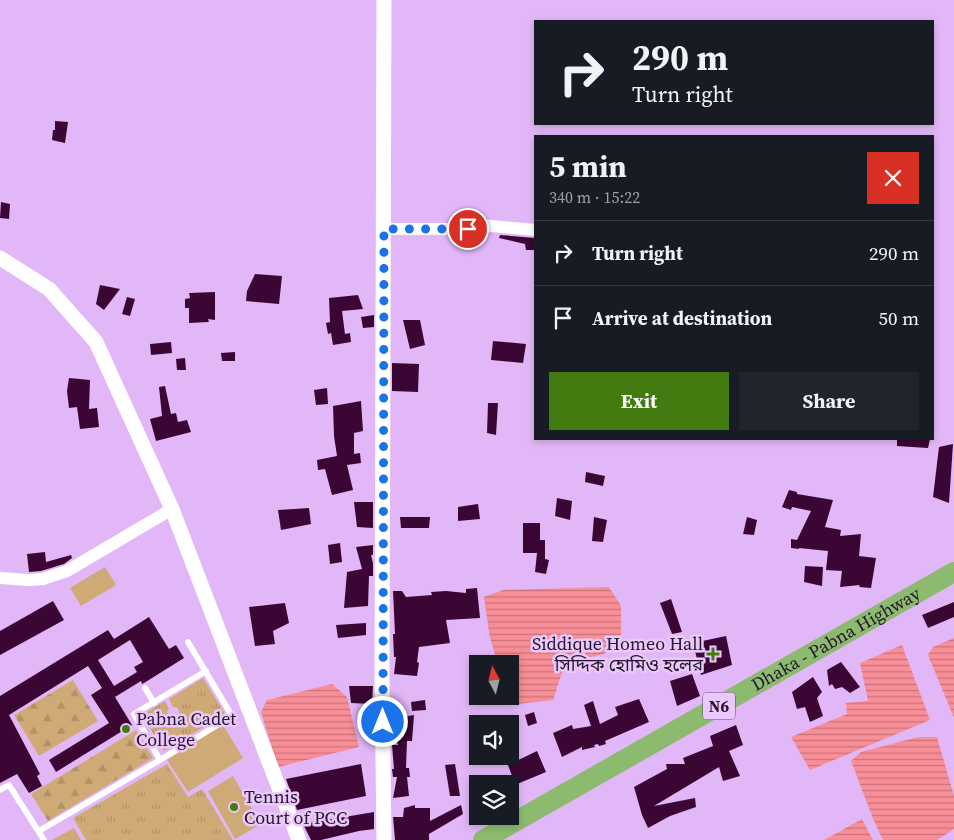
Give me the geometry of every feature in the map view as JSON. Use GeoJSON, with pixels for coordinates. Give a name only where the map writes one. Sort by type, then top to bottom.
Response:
{"type":"FeatureCollection","features":[{"type":"Feature","properties":{"kind":"highway","name":"Dhaka - Pabna Highway"},"geometry":{"type":"LineString","coordinates":[[484,840],[954,572]]}},
{"type":"Feature","properties":{"kind":"street"},"geometry":{"type":"LineString","coordinates":[[384,0],[382,672],[384,840]]}},
{"type":"Feature","properties":{"kind":"street"},"geometry":{"type":"LineString","coordinates":[[384,229],[468,229],[480,225],[534,230]]}},
{"type":"Feature","properties":{"kind":"street"},"geometry":{"type":"LineString","coordinates":[[0,258],[49,289],[96,342],[172,509],[299,840]]}},
{"type":"Feature","properties":{"kind":"street"},"geometry":{"type":"LineString","coordinates":[[0,578],[43,579],[67,571],[172,509]]}},
{"type":"Feature","properties":{"kind":"lane"},"geometry":{"type":"LineString","coordinates":[[38,831],[232,716],[188,642]]}},
{"type":"Feature","properties":{"kind":"lane"},"geometry":{"type":"LineString","coordinates":[[160,760],[134,714],[206,671]]}},
{"type":"Feature","properties":{"kind":"lane"},"geometry":{"type":"LineString","coordinates":[[145,688],[154,703]]}},
{"type":"Feature","properties":{"kind":"lane"},"geometry":{"type":"LineString","coordinates":[[0,790],[9,785],[44,840]]}},
{"type":"Feature","properties":{"kind":"green space"},"geometry":{"type":"Polygon","coordinates":[[[105,567],[116,585],[81,606],[70,588],[105,567]]]}},
{"type":"Feature","properties":{"kind":"green space"},"geometry":{"type":"Polygon","coordinates":[[[203,678],[225,714],[164,751],[142,715],[165,701],[169,709],[168,715],[175,718],[179,715],[179,710],[173,707],[169,699],[203,678]]]}},
{"type":"Feature","properties":{"kind":"green space"},"geometry":{"type":"Polygon","coordinates":[[[73,680],[98,721],[39,756],[14,715],[73,680]]]}},
{"type":"Feature","properties":{"kind":"green space"},"geometry":{"type":"Polygon","coordinates":[[[223,725],[243,758],[188,792],[167,760],[223,725]]]}},
{"type":"Feature","properties":{"kind":"green space"},"geometry":{"type":"Polygon","coordinates":[[[136,730],[153,758],[48,821],[31,794],[136,730]]]}},
{"type":"Feature","properties":{"kind":"green space"},"geometry":{"type":"Polygon","coordinates":[[[167,764],[188,797],[202,789],[233,840],[86,840],[73,818],[167,764]]]}},
{"type":"Feature","properties":{"kind":"green space","name":"Tennis Court of PCC"},"geometry":{"type":"Polygon","coordinates":[[[233,776],[261,824],[235,839],[208,791],[233,776]]]}},
{"type":"Feature","properties":{"kind":"green space"},"geometry":{"type":"Polygon","coordinates":[[[74,828],[81,840],[52,840],[74,828]]]}},
{"type":"Feature","properties":{"kind":"shaded area"},"geometry":{"type":"Polygon","coordinates":[[[609,587],[621,606],[621,642],[604,654],[565,663],[553,700],[519,704],[519,655],[495,655],[490,638],[484,597],[503,590],[609,587]]]}},
{"type":"Feature","properties":{"kind":"shaded area"},"geometry":{"type":"Polygon","coordinates":[[[954,638],[954,718],[928,655],[933,647],[954,638]]]}},
{"type":"Feature","properties":{"kind":"shaded area"},"geometry":{"type":"Polygon","coordinates":[[[902,645],[930,720],[810,770],[791,737],[847,714],[846,703],[868,701],[860,663],[902,645]]]}},
{"type":"Feature","properties":{"kind":"shaded area"},"geometry":{"type":"Polygon","coordinates":[[[332,684],[347,697],[359,747],[278,767],[261,712],[267,700],[332,684]]]}},
{"type":"Feature","properties":{"kind":"shaded area"},"geometry":{"type":"Polygon","coordinates":[[[918,737],[937,737],[954,796],[954,829],[937,840],[883,840],[851,761],[861,752],[918,737]]]}},
{"type":"Feature","properties":{"kind":"shaded area"},"geometry":{"type":"Polygon","coordinates":[[[862,819],[873,840],[824,840],[862,819]]]}},
{"type":"Feature","properties":{"kind":"building"},"geometry":{"type":"Polygon","coordinates":[[[55,121],[68,122],[65,143],[52,140],[55,121]]]}},
{"type":"Feature","properties":{"kind":"building"},"geometry":{"type":"Polygon","coordinates":[[[1,202],[10,204],[9,219],[0,218],[1,202]]]}},
{"type":"Feature","properties":{"kind":"building"},"geometry":{"type":"Polygon","coordinates":[[[500,235],[534,238],[534,250],[526,250],[525,244],[499,238],[500,235]]]}},
{"type":"Feature","properties":{"kind":"building"},"geometry":{"type":"Polygon","coordinates":[[[255,274],[282,276],[279,304],[246,301],[247,291],[255,274]]]}},
{"type":"Feature","properties":{"kind":"building"},"geometry":{"type":"Polygon","coordinates":[[[100,285],[120,289],[104,310],[96,304],[100,285]]]}},
{"type":"Feature","properties":{"kind":"building"},"geometry":{"type":"Polygon","coordinates":[[[215,292],[215,320],[208,319],[209,322],[189,323],[189,308],[185,308],[185,299],[190,298],[189,293],[215,292]]]}},
{"type":"Feature","properties":{"kind":"building"},"geometry":{"type":"Polygon","coordinates":[[[358,295],[363,309],[342,311],[345,334],[350,333],[351,342],[333,345],[331,333],[328,334],[326,323],[330,322],[329,298],[358,295]]]}},
{"type":"Feature","properties":{"kind":"building"},"geometry":{"type":"Polygon","coordinates":[[[127,297],[135,299],[130,316],[122,314],[127,297]]]}},
{"type":"Feature","properties":{"kind":"building"},"geometry":{"type":"Polygon","coordinates":[[[374,315],[374,327],[363,328],[361,317],[374,315]]]}},
{"type":"Feature","properties":{"kind":"building"},"geometry":{"type":"Polygon","coordinates":[[[403,320],[420,320],[425,345],[410,349],[403,320]]]}},
{"type":"Feature","properties":{"kind":"building"},"geometry":{"type":"Polygon","coordinates":[[[493,341],[526,344],[523,363],[491,360],[493,341]]]}},
{"type":"Feature","properties":{"kind":"building"},"geometry":{"type":"Polygon","coordinates":[[[171,342],[172,353],[151,355],[150,344],[171,342]]]}},
{"type":"Feature","properties":{"kind":"building"},"geometry":{"type":"Polygon","coordinates":[[[235,352],[235,361],[222,361],[221,353],[235,352]]]}},
{"type":"Feature","properties":{"kind":"building"},"geometry":{"type":"Polygon","coordinates":[[[185,358],[186,370],[177,370],[176,359],[185,358]]]}},
{"type":"Feature","properties":{"kind":"building"},"geometry":{"type":"Polygon","coordinates":[[[392,363],[419,364],[418,392],[392,391],[392,363]]]}},
{"type":"Feature","properties":{"kind":"building"},"geometry":{"type":"Polygon","coordinates":[[[69,378],[90,380],[89,409],[97,408],[99,427],[80,429],[77,407],[69,408],[67,391],[69,378]]]}},
{"type":"Feature","properties":{"kind":"building"},"geometry":{"type":"Polygon","coordinates":[[[165,386],[171,414],[176,413],[178,422],[187,420],[191,432],[156,441],[150,419],[162,416],[159,387],[165,386]]]}},
{"type":"Feature","properties":{"kind":"building"},"geometry":{"type":"Polygon","coordinates":[[[327,388],[328,404],[316,405],[314,390],[327,388]]]}},
{"type":"Feature","properties":{"kind":"building"},"geometry":{"type":"Polygon","coordinates":[[[361,401],[363,431],[354,433],[354,454],[360,453],[361,463],[347,465],[353,490],[332,495],[325,469],[318,470],[317,460],[337,456],[333,406],[361,401]]]}},
{"type":"Feature","properties":{"kind":"building"},"geometry":{"type":"Polygon","coordinates":[[[488,403],[498,403],[496,435],[487,433],[488,403]]]}},
{"type":"Feature","properties":{"kind":"building"},"geometry":{"type":"Polygon","coordinates":[[[897,440],[930,440],[928,448],[897,446],[897,440]]]}},
{"type":"Feature","properties":{"kind":"building"},"geometry":{"type":"Polygon","coordinates":[[[953,444],[949,503],[933,497],[939,447],[953,444]]]}},
{"type":"Feature","properties":{"kind":"building"},"geometry":{"type":"Polygon","coordinates":[[[586,472],[605,476],[603,486],[585,482],[586,472]]]}},
{"type":"Feature","properties":{"kind":"building"},"geometry":{"type":"Polygon","coordinates":[[[789,490],[797,492],[797,494],[833,500],[825,527],[841,530],[840,536],[861,534],[859,556],[876,558],[871,588],[859,587],[860,585],[840,587],[842,571],[826,570],[828,551],[791,548],[791,539],[797,540],[811,511],[792,507],[791,510],[782,507],[789,490]]]}},
{"type":"Feature","properties":{"kind":"building"},"geometry":{"type":"Polygon","coordinates":[[[557,498],[572,501],[570,520],[555,516],[557,498]]]}},
{"type":"Feature","properties":{"kind":"building"},"geometry":{"type":"Polygon","coordinates":[[[354,502],[373,502],[373,528],[357,527],[354,502]]]}},
{"type":"Feature","properties":{"kind":"building"},"geometry":{"type":"Polygon","coordinates":[[[478,504],[480,519],[458,521],[458,507],[478,504]]]}},
{"type":"Feature","properties":{"kind":"building"},"geometry":{"type":"Polygon","coordinates":[[[309,508],[311,524],[281,530],[278,510],[309,508]]]}},
{"type":"Feature","properties":{"kind":"building"},"geometry":{"type":"Polygon","coordinates":[[[400,517],[430,517],[429,528],[401,528],[400,517]]]}},
{"type":"Feature","properties":{"kind":"building"},"geometry":{"type":"Polygon","coordinates":[[[594,517],[607,520],[603,542],[592,541],[594,517]]]}},
{"type":"Feature","properties":{"kind":"building"},"geometry":{"type":"Polygon","coordinates":[[[747,517],[757,520],[754,535],[743,534],[747,517]]]}},
{"type":"Feature","properties":{"kind":"building"},"geometry":{"type":"Polygon","coordinates":[[[523,523],[540,523],[540,540],[545,540],[545,559],[549,560],[546,574],[535,572],[537,553],[523,553],[523,523]]]}},
{"type":"Feature","properties":{"kind":"building"},"geometry":{"type":"Polygon","coordinates":[[[340,543],[342,562],[330,564],[328,545],[340,543]]]}},
{"type":"Feature","properties":{"kind":"building"},"geometry":{"type":"Polygon","coordinates":[[[373,545],[373,555],[371,555],[373,576],[369,576],[368,606],[344,608],[347,572],[362,569],[356,547],[373,545]]]}},
{"type":"Feature","properties":{"kind":"building"},"geometry":{"type":"Polygon","coordinates":[[[45,552],[46,562],[71,555],[72,558],[64,564],[41,571],[29,572],[27,554],[45,552]]]}},
{"type":"Feature","properties":{"kind":"building"},"geometry":{"type":"Polygon","coordinates":[[[805,566],[823,567],[822,586],[804,582],[805,566]]]}},
{"type":"Feature","properties":{"kind":"building"},"geometry":{"type":"Polygon","coordinates":[[[477,588],[480,618],[446,620],[450,643],[419,647],[417,676],[394,674],[396,657],[394,657],[393,591],[402,591],[406,597],[432,595],[431,592],[446,591],[466,593],[466,589],[477,588]]]}},
{"type":"Feature","properties":{"kind":"building"},"geometry":{"type":"Polygon","coordinates":[[[671,599],[682,632],[672,634],[660,603],[671,599]]]}},
{"type":"Feature","properties":{"kind":"building"},"geometry":{"type":"Polygon","coordinates":[[[53,601],[64,620],[0,655],[0,631],[53,601]]]}},
{"type":"Feature","properties":{"kind":"building"},"geometry":{"type":"Polygon","coordinates":[[[954,602],[954,617],[928,628],[922,615],[954,602]]]}},
{"type":"Feature","properties":{"kind":"building"},"geometry":{"type":"Polygon","coordinates":[[[285,603],[289,623],[273,631],[275,644],[255,646],[249,607],[285,603]]]}},
{"type":"Feature","properties":{"kind":"building"},"geometry":{"type":"Polygon","coordinates":[[[149,617],[169,649],[176,645],[184,658],[144,683],[142,684],[141,681],[115,697],[132,725],[56,772],[49,760],[109,723],[91,695],[102,688],[88,666],[9,715],[40,774],[37,776],[42,786],[29,793],[17,774],[0,783],[0,696],[108,630],[114,639],[149,617]],[[130,640],[98,660],[114,686],[137,672],[134,667],[143,662],[130,640]]]}},
{"type":"Feature","properties":{"kind":"building"},"geometry":{"type":"Polygon","coordinates":[[[366,623],[366,635],[338,638],[336,625],[366,623]]]}},
{"type":"Feature","properties":{"kind":"building","name":"Siddique Homeo Hall সিদ্দিক হোমিও হলের"},"geometry":{"type":"Polygon","coordinates":[[[726,636],[732,665],[701,675],[693,643],[726,636]]]}},
{"type":"Feature","properties":{"kind":"building"},"geometry":{"type":"Polygon","coordinates":[[[841,662],[860,687],[850,693],[842,687],[835,689],[832,684],[829,686],[827,670],[841,662]]]}},
{"type":"Feature","properties":{"kind":"building"},"geometry":{"type":"Polygon","coordinates":[[[692,674],[700,696],[677,706],[670,681],[692,674]]]}},
{"type":"Feature","properties":{"kind":"building"},"geometry":{"type":"Polygon","coordinates":[[[813,677],[822,692],[817,698],[823,716],[810,722],[805,707],[797,709],[792,692],[813,677]]]}},
{"type":"Feature","properties":{"kind":"building"},"geometry":{"type":"Polygon","coordinates":[[[349,686],[373,686],[372,704],[351,703],[349,686]]]}},
{"type":"Feature","properties":{"kind":"building"},"geometry":{"type":"Polygon","coordinates":[[[639,699],[649,722],[605,741],[606,744],[594,745],[595,747],[582,750],[582,747],[562,757],[553,733],[572,725],[573,729],[591,726],[584,705],[593,701],[600,724],[618,715],[615,707],[639,699]]]}},
{"type":"Feature","properties":{"kind":"building"},"geometry":{"type":"Polygon","coordinates":[[[425,700],[426,710],[412,711],[411,702],[425,700]]]}},
{"type":"Feature","properties":{"kind":"building"},"geometry":{"type":"Polygon","coordinates":[[[534,712],[537,723],[528,726],[525,715],[534,712]]]}},
{"type":"Feature","properties":{"kind":"building"},"geometry":{"type":"Polygon","coordinates":[[[414,715],[412,741],[407,741],[406,768],[409,768],[410,777],[407,777],[409,796],[393,798],[397,777],[393,777],[392,745],[398,745],[392,726],[392,719],[414,715]]]}},
{"type":"Feature","properties":{"kind":"building"},"geometry":{"type":"Polygon","coordinates":[[[736,725],[743,745],[729,751],[740,776],[723,781],[719,767],[654,806],[695,798],[696,807],[670,816],[648,828],[634,787],[667,769],[666,764],[685,764],[683,758],[713,746],[710,736],[736,725]]]}},
{"type":"Feature","properties":{"kind":"building"},"geometry":{"type":"Polygon","coordinates":[[[537,751],[546,772],[519,783],[519,775],[512,775],[508,765],[519,765],[519,760],[537,751]]]}},
{"type":"Feature","properties":{"kind":"building"},"geometry":{"type":"Polygon","coordinates":[[[361,764],[366,796],[297,810],[286,779],[361,764]]]}},
{"type":"Feature","properties":{"kind":"building"},"geometry":{"type":"Polygon","coordinates":[[[455,764],[460,796],[450,796],[445,765],[455,764]]]}},
{"type":"Feature","properties":{"kind":"building"},"geometry":{"type":"Polygon","coordinates":[[[415,805],[415,808],[430,808],[430,821],[461,805],[463,814],[429,834],[429,840],[395,840],[393,817],[403,817],[404,808],[415,805]]]}},
{"type":"Feature","properties":{"kind":"building"},"geometry":{"type":"Polygon","coordinates":[[[374,812],[374,829],[321,840],[311,840],[303,824],[374,812]]]}},
{"type":"Feature","properties":{"kind":"place","name":"Siddique Homeo Hall সিদ্দিক হোমিও হলের"},"geometry":{"type":"Point","coordinates":[713,654]}},
{"type":"Feature","properties":{"kind":"place","name":"Pabna Cadet College"},"geometry":{"type":"Point","coordinates":[126,729]}},
{"type":"Feature","properties":{"kind":"place","name":"Tennis Court of PCC"},"geometry":{"type":"Point","coordinates":[234,807]}},
{"type":"Feature","properties":{"kind":"route"},"geometry":{"type":"LineString","coordinates":[[383,722],[384,229],[468,229]]}}]}
